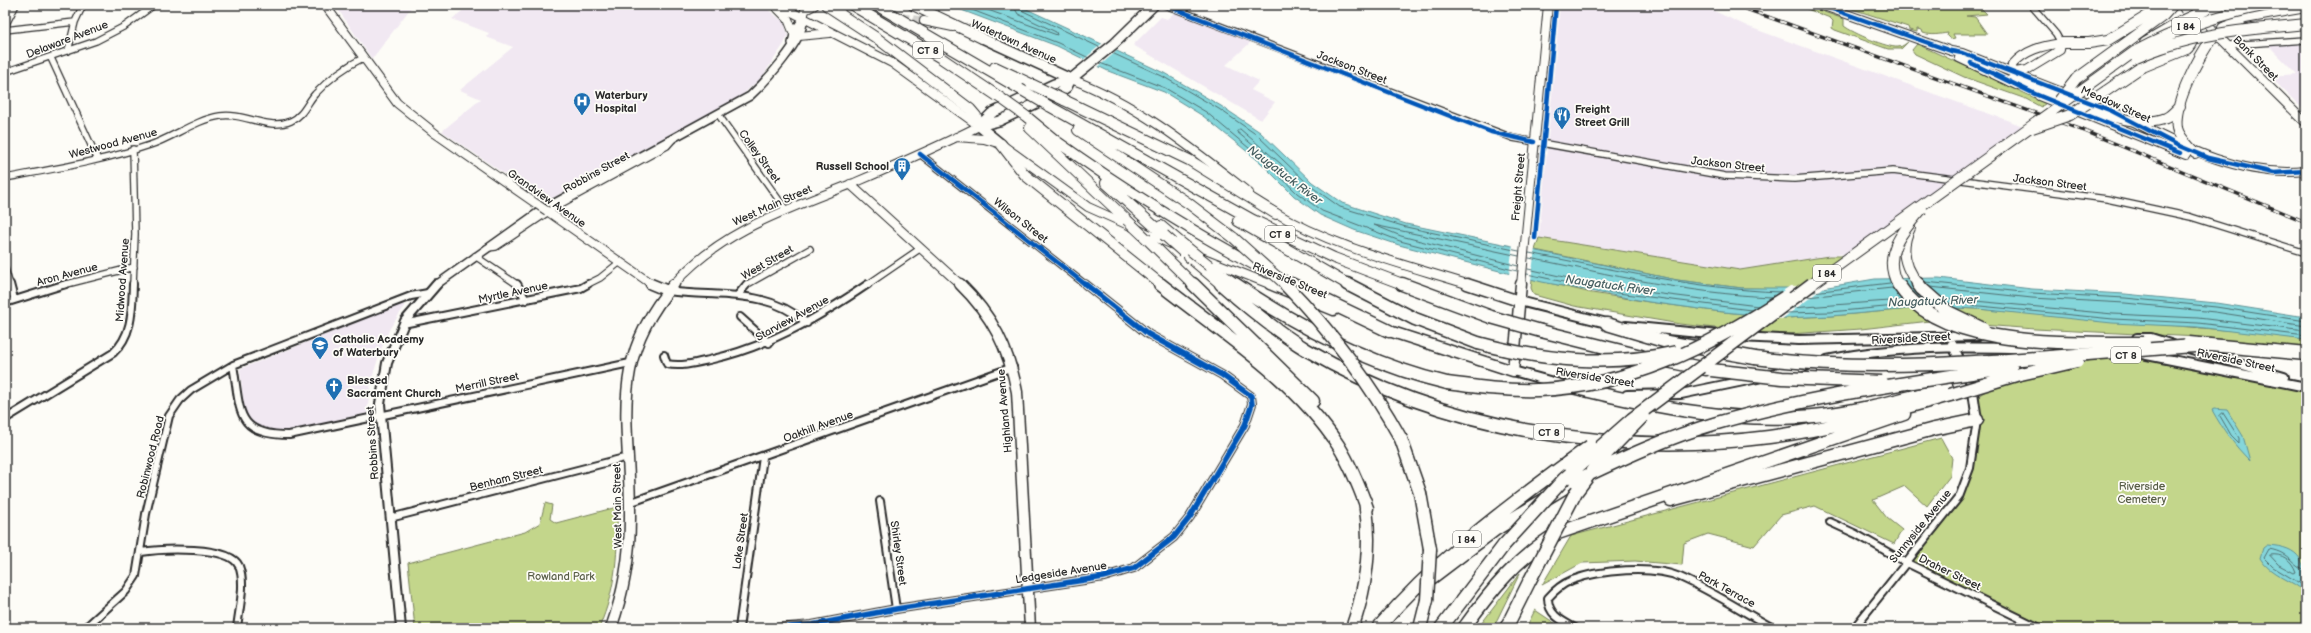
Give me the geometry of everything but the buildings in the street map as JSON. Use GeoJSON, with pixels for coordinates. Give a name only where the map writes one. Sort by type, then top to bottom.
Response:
{"type":"FeatureCollection","features":[{"type":"Feature","properties":{"kind":"highway","name":"CT 8"},"geometry":{"type":"LineString","coordinates":[[852,5],[941,58],[1002,99],[1025,119],[1056,141],[1265,321],[1332,364],[1381,387],[1429,405],[1466,415],[1525,428],[1617,440],[1677,443],[1736,440],[1822,428],[2016,375],[2085,360],[2142,353],[2222,352],[2306,355]]}},
{"type":"Feature","properties":{"kind":"highway","name":"CT 8"},"geometry":{"type":"LineString","coordinates":[[876,5],[1020,89],[1048,107],[1238,213],[1307,246],[1491,317],[1618,352],[1711,370],[1782,378],[1908,382],[2082,355],[2196,346],[2306,355]]}},
{"type":"Feature","properties":{"kind":"highway"},"geometry":{"type":"LineString","coordinates":[[913,5],[982,38]]}},
{"type":"Feature","properties":{"kind":"highway"},"geometry":{"type":"LineString","coordinates":[[2060,42],[2090,42],[2108,40],[2164,5]]}},
{"type":"Feature","properties":{"kind":"highway"},"geometry":{"type":"LineString","coordinates":[[2053,108],[2076,79],[2163,16],[2173,5]]}},
{"type":"Feature","properties":{"kind":"highway"},"geometry":{"type":"LineString","coordinates":[[2023,130],[2070,115],[2135,71],[2183,52],[2194,43],[2196,37],[2195,26],[2183,5]]}},
{"type":"Feature","properties":{"kind":"highway","name":"I 84"},"geometry":{"type":"LineString","coordinates":[[1378,628],[1398,604],[1440,561],[1507,506],[2053,108],[2152,38],[2182,21],[2206,10],[2222,5]]}},
{"type":"Feature","properties":{"kind":"highway","name":"I 84"},"geometry":{"type":"LineString","coordinates":[[1930,198],[2112,66],[2142,47],[2176,30],[2220,15],[2268,5]]}},
{"type":"Feature","properties":{"kind":"highway"},"geometry":{"type":"LineString","coordinates":[[833,7],[970,108],[976,116],[979,126]]}},
{"type":"Feature","properties":{"kind":"highway"},"geometry":{"type":"LineString","coordinates":[[2195,153],[2177,130],[2176,121],[2180,106],[2205,49],[2213,37],[2223,28],[2245,18],[2306,7]]}},
{"type":"Feature","properties":{"kind":"highway"},"geometry":{"type":"LineString","coordinates":[[905,22],[1189,160],[1276,214]]}},
{"type":"Feature","properties":{"kind":"highway"},"geometry":{"type":"LineString","coordinates":[[2112,66],[2184,41],[2254,29],[2306,24]]}},
{"type":"Feature","properties":{"kind":"highway"},"geometry":{"type":"LineString","coordinates":[[2012,77],[2111,116],[2133,121],[2162,118],[2174,112],[2180,106]]}},
{"type":"Feature","properties":{"kind":"highway"},"geometry":{"type":"LineString","coordinates":[[1048,107],[1178,197],[1234,238],[1295,293],[1334,335],[1370,384],[1401,439],[1414,470],[1423,501],[1430,549],[1427,600],[1420,628]]}},
{"type":"Feature","properties":{"kind":"highway"},"geometry":{"type":"LineString","coordinates":[[1025,119],[1323,412],[1350,455],[1357,471],[1367,508],[1370,544],[1367,579],[1352,628]]}},
{"type":"Feature","properties":{"kind":"highway"},"geometry":{"type":"LineString","coordinates":[[1056,141],[1142,200],[1235,256],[1298,289],[1388,331]]}},
{"type":"Feature","properties":{"kind":"highway"},"geometry":{"type":"LineString","coordinates":[[1001,144],[1026,175],[1049,196],[1268,370],[1306,403],[1328,430],[1346,456],[1367,508]]}},
{"type":"Feature","properties":{"kind":"highway"},"geometry":{"type":"LineString","coordinates":[[1135,155],[1144,165],[1350,286],[1403,312],[1478,343],[1525,355],[1571,362],[1621,362],[1667,355],[1705,342],[1738,327],[1832,266],[1845,260]]}},
{"type":"Feature","properties":{"kind":"highway"},"geometry":{"type":"LineString","coordinates":[[1117,193],[1210,266],[1261,300],[1344,348],[1387,367],[1447,384],[1488,390],[1542,391],[1581,387],[1632,375],[1671,361],[1723,336],[1845,260]]}},
{"type":"Feature","properties":{"kind":"highway"},"geometry":{"type":"LineString","coordinates":[[1930,198],[1899,238],[1892,255],[1891,264],[1897,283],[1902,291],[1929,314],[1955,327],[1996,336],[2196,346]]}},
{"type":"Feature","properties":{"kind":"highway"},"geometry":{"type":"LineString","coordinates":[[1930,198],[1907,231],[1904,239],[1903,248],[1906,265],[1915,281],[1930,297],[1948,312],[1985,330],[2013,336],[2195,343],[2306,355]]}},
{"type":"Feature","properties":{"kind":"highway","name":"I 84"},"geometry":{"type":"LineString","coordinates":[[1441,628],[1504,545],[1537,506],[1575,468],[1648,407],[1845,260]]}},
{"type":"Feature","properties":{"kind":"highway"},"geometry":{"type":"LineString","coordinates":[[1606,324],[1667,342],[1755,358],[1804,364],[1877,366],[2082,355]]}},
{"type":"Feature","properties":{"kind":"highway"},"geometry":{"type":"LineString","coordinates":[[1398,604],[1496,529],[1575,481],[1636,452],[1717,424],[1800,402],[1908,382]]}},
{"type":"Feature","properties":{"kind":"highway"},"geometry":{"type":"LineString","coordinates":[[1563,385],[1677,410],[1720,416],[1762,419],[1828,415],[1950,393]]}},
{"type":"Feature","properties":{"kind":"highway"},"geometry":{"type":"LineString","coordinates":[[1464,628],[1495,586],[1516,562],[1543,541],[1576,526],[1950,393]]}},
{"type":"Feature","properties":{"kind":"highway"},"geometry":{"type":"LineString","coordinates":[[1506,628],[1576,492],[1600,460],[1640,421],[1648,407]]}},
{"type":"Feature","properties":{"kind":"highway"},"geometry":{"type":"LineString","coordinates":[[1576,526],[1934,429],[1977,420]]}},
{"type":"Feature","properties":{"kind":"main road","name":"Grandview Avenue"},"geometry":{"type":"LineString","coordinates":[[325,5],[338,20],[363,58],[397,103],[436,134],[652,285],[668,291]]}},
{"type":"Feature","properties":{"kind":"main road"},"geometry":{"type":"LineString","coordinates":[[774,5],[788,19],[796,35],[819,33],[836,35]]}},
{"type":"Feature","properties":{"kind":"main road"},"geometry":{"type":"LineString","coordinates":[[778,5],[902,70],[979,126]]}},
{"type":"Feature","properties":{"kind":"main road"},"geometry":{"type":"LineString","coordinates":[[803,19],[805,10],[815,5]]}},
{"type":"Feature","properties":{"kind":"main road","name":"West Main Street"},"geometry":{"type":"LineString","coordinates":[[611,628],[620,604],[627,577],[630,546],[626,390],[630,363],[644,326],[668,291],[692,266],[720,244],[751,225],[920,154],[979,126],[999,121],[1060,92],[1068,86],[1071,79],[1119,40],[1154,5]]}},
{"type":"Feature","properties":{"kind":"main road","name":"Freight Street"},"geometry":{"type":"LineString","coordinates":[[1513,372],[1548,5]]}},
{"type":"Feature","properties":{"kind":"main road","name":"Meadow Street"},"geometry":{"type":"LineString","coordinates":[[1821,5],[1951,51],[1959,57],[2012,77],[2058,103],[2209,164],[2251,174],[2268,176],[2274,173]]}},
{"type":"Feature","properties":{"kind":"main road","name":"Bank Street"},"geometry":{"type":"LineString","coordinates":[[2194,5],[2211,29],[2306,122]]}},
{"type":"Feature","properties":{"kind":"main road","name":"Watertown Avenue"},"geometry":{"type":"LineString","coordinates":[[924,21],[956,28],[982,38],[1071,79]]}},
{"type":"Feature","properties":{"kind":"main road"},"geometry":{"type":"LineString","coordinates":[[2060,42],[2062,47],[2060,50],[2026,71],[2012,77],[2012,65],[2023,55],[2038,48],[2060,42]]}},
{"type":"Feature","properties":{"kind":"main road","name":"Riverside Street"},"geometry":{"type":"LineString","coordinates":[[1071,79],[1103,93],[1165,130],[1276,214],[1299,227],[1324,238],[1519,301]]}},
{"type":"Feature","properties":{"kind":"main road","name":"Meadow Street"},"geometry":{"type":"LineString","coordinates":[[2133,121],[2195,153],[2225,163],[2274,173],[2306,171]]}},
{"type":"Feature","properties":{"kind":"main road","name":"Riverside Street"},"geometry":{"type":"LineString","coordinates":[[979,126],[1062,190],[1100,213],[1220,264],[1388,331],[1513,372]]}},
{"type":"Feature","properties":{"kind":"main road"},"geometry":{"type":"LineString","coordinates":[[956,137],[984,139],[1001,144]]}},
{"type":"Feature","properties":{"kind":"main road","name":"Highland Avenue"},"geometry":{"type":"LineString","coordinates":[[850,184],[921,248],[984,308],[1000,333],[1013,367],[1017,392],[1030,628]]}},
{"type":"Feature","properties":{"kind":"street"},"geometry":{"type":"LineString","coordinates":[[5,26],[16,5]]}},
{"type":"Feature","properties":{"kind":"street"},"geometry":{"type":"LineString","coordinates":[[68,51],[75,22],[83,5]]}},
{"type":"Feature","properties":{"kind":"street","name":"Delaware Avenue"},"geometry":{"type":"LineString","coordinates":[[5,72],[51,58],[110,34],[154,5]]}},
{"type":"Feature","properties":{"kind":"street","name":"Jackson Street"},"geometry":{"type":"LineString","coordinates":[[1165,5],[1495,133],[1534,142],[1731,176],[1794,179],[1893,172],[2107,199],[2186,216],[2306,253]]}},
{"type":"Feature","properties":{"kind":"street"},"geometry":{"type":"LineString","coordinates":[[2030,5],[2056,34],[2060,42]]}},
{"type":"Feature","properties":{"kind":"street"},"geometry":{"type":"LineString","coordinates":[[796,35],[804,25],[803,19]]}},
{"type":"Feature","properties":{"kind":"street"},"geometry":{"type":"LineString","coordinates":[[5,30],[75,22]]}},
{"type":"Feature","properties":{"kind":"street","name":"Robbins Street"},"geometry":{"type":"LineString","coordinates":[[401,628],[380,415],[384,373],[394,341],[403,324],[428,293],[486,248],[556,201],[718,114],[758,90],[792,43],[796,35]]}},
{"type":"Feature","properties":{"kind":"street"},"geometry":{"type":"LineString","coordinates":[[2229,45],[2306,40]]}},
{"type":"Feature","properties":{"kind":"street"},"geometry":{"type":"LineString","coordinates":[[51,58],[97,158]]}},
{"type":"Feature","properties":{"kind":"street","name":"Westwood Avenue"},"geometry":{"type":"LineString","coordinates":[[5,178],[55,169],[133,149],[167,138],[202,121],[220,116],[233,115],[269,125],[282,124],[294,120],[304,111],[312,97],[334,73],[363,58]]}},
{"type":"Feature","properties":{"kind":"street","name":"Colley Street"},"geometry":{"type":"LineString","coordinates":[[718,114],[786,210]]}},
{"type":"Feature","properties":{"kind":"street","name":"Robbins Street"},"geometry":{"type":"LineString","coordinates":[[486,248],[496,247],[547,211],[667,146],[674,138]]}},
{"type":"Feature","properties":{"kind":"street","name":"Midwood Avenue"},"geometry":{"type":"LineString","coordinates":[[5,419],[113,352],[122,345],[127,335],[132,314],[134,267],[133,149]]}},
{"type":"Feature","properties":{"kind":"street","name":"Wilson Street"},"geometry":{"type":"LineString","coordinates":[[920,154],[1109,304]]}},
{"type":"Feature","properties":{"kind":"street","name":"Starview Avenue"},"geometry":{"type":"LineString","coordinates":[[664,355],[667,364],[679,364],[732,356],[768,343],[806,323],[921,248]]}},
{"type":"Feature","properties":{"kind":"street","name":"West Street"},"geometry":{"type":"LineString","coordinates":[[737,296],[747,284],[810,249]]}},
{"type":"Feature","properties":{"kind":"street"},"geometry":{"type":"LineString","coordinates":[[475,256],[519,286],[526,300]]}},
{"type":"Feature","properties":{"kind":"street","name":"Myrtle Avenue"},"geometry":{"type":"LineString","coordinates":[[403,324],[581,288],[600,278],[620,262]]}},
{"type":"Feature","properties":{"kind":"street","name":"Aron Avenue"},"geometry":{"type":"LineString","coordinates":[[5,303],[134,267]]}},
{"type":"Feature","properties":{"kind":"street"},"geometry":{"type":"LineString","coordinates":[[5,269],[14,300]]}},
{"type":"Feature","properties":{"kind":"street","name":"Grandview Avenue"},"geometry":{"type":"LineString","coordinates":[[668,291],[696,295],[760,297],[776,301],[794,311],[806,323]]}},
{"type":"Feature","properties":{"kind":"street","name":"Robinwood Road"},"geometry":{"type":"LineString","coordinates":[[85,628],[126,591],[136,576],[146,514],[169,416],[180,400],[191,390],[233,365],[411,296],[428,293]]}},
{"type":"Feature","properties":{"kind":"street","name":"Riverside Street"},"geometry":{"type":"LineString","coordinates":[[1519,301],[1606,324],[1782,341],[1947,335],[2151,338],[2306,383]]}},
{"type":"Feature","properties":{"kind":"street","name":"Ledgeside Avenue"},"geometry":{"type":"LineString","coordinates":[[778,628],[812,626],[896,609],[1104,577],[1134,568],[1174,537],[1190,516],[1244,425],[1252,404],[1250,396],[1222,375],[1148,334],[1109,304]]}},
{"type":"Feature","properties":{"kind":"street"},"geometry":{"type":"LineString","coordinates":[[740,317],[768,343]]}},
{"type":"Feature","properties":{"kind":"street","name":"Sunnyside Avenue"},"geometry":{"type":"LineString","coordinates":[[1854,628],[1905,562],[1952,506],[1964,488],[1970,468],[1977,420],[1972,385],[1947,335]]}},
{"type":"Feature","properties":{"kind":"street","name":"Riverside Street"},"geometry":{"type":"LineString","coordinates":[[1513,372],[1563,385],[1622,395],[1681,394],[1863,353],[1908,348],[1953,347],[2129,352],[2306,386]]}},
{"type":"Feature","properties":{"kind":"street","name":"Merrill Street"},"geometry":{"type":"LineString","coordinates":[[233,365],[239,406],[245,424],[255,432],[269,436],[289,435],[630,363]]}},
{"type":"Feature","properties":{"kind":"street","name":"Oakhill Avenue"},"geometry":{"type":"LineString","coordinates":[[629,504],[1013,367]]}},
{"type":"Feature","properties":{"kind":"street","name":"Lake Street"},"geometry":{"type":"LineString","coordinates":[[739,628],[763,456]]}},
{"type":"Feature","properties":{"kind":"street","name":"Benham Street"},"geometry":{"type":"LineString","coordinates":[[390,518],[628,457]]}},
{"type":"Feature","properties":{"kind":"street","name":"Shirley Street"},"geometry":{"type":"LineString","coordinates":[[880,500],[896,609]]}},
{"type":"Feature","properties":{"kind":"street","name":"Draher Street"},"geometry":{"type":"LineString","coordinates":[[1830,522],[1856,534],[1905,562],[2040,628]]}},
{"type":"Feature","properties":{"kind":"street"},"geometry":{"type":"LineString","coordinates":[[141,552],[156,549],[221,554],[232,557],[239,565],[241,579],[237,628]]}},
{"type":"Feature","properties":{"kind":"street","name":"Park Terrace"},"geometry":{"type":"LineString","coordinates":[[1575,628],[1554,616],[1548,604],[1551,593],[1577,579],[1601,574],[1636,571],[1669,572],[1690,581],[1773,628]]}},
{"type":"Feature","properties":{"kind":"shaded area"},"geometry":{"type":"Polygon","coordinates":[[[335,5],[413,5],[372,59],[335,5]]]}},
{"type":"Feature","properties":{"kind":"shaded area","name":"Waterbury Hospital"},"geometry":{"type":"Polygon","coordinates":[[[459,5],[762,5],[784,22],[788,35],[784,44],[762,77],[742,95],[545,202],[442,131],[481,99],[460,90],[513,47],[486,37],[489,33],[452,19],[466,8],[459,5]]]}},
{"type":"Feature","properties":{"kind":"shaded area"},"geometry":{"type":"Polygon","coordinates":[[[1560,5],[1701,5],[1749,27],[2023,126],[1848,253],[1740,270],[1539,238],[1560,5]]]}},
{"type":"Feature","properties":{"kind":"shaded area"},"geometry":{"type":"Polygon","coordinates":[[[1175,12],[1251,42],[1226,65],[1259,81],[1251,90],[1275,102],[1261,120],[1133,45],[1161,17],[1167,19],[1175,12]]]}},
{"type":"Feature","properties":{"kind":"shaded area"},"geometry":{"type":"Polygon","coordinates":[[[2306,44],[2306,112],[2269,76],[2297,74],[2269,46],[2306,44]]]}},
{"type":"Feature","properties":{"kind":"shaded area","name":"Catholic Academy of Waterbury"},"geometry":{"type":"Polygon","coordinates":[[[402,304],[405,306],[390,328],[380,352],[371,382],[367,413],[283,432],[260,429],[248,420],[243,400],[240,369],[402,304]]]}},
{"type":"Feature","properties":{"kind":"green space"},"geometry":{"type":"Polygon","coordinates":[[[1797,5],[1804,5],[1844,19],[1844,26],[1848,29],[1878,43],[1893,47],[1900,47],[1908,42],[1901,49],[1888,49],[1835,30],[1832,28],[1833,21],[1830,18],[1797,5]]]}},
{"type":"Feature","properties":{"kind":"green space"},"geometry":{"type":"Polygon","coordinates":[[[1840,5],[1957,5],[1960,8],[1979,6],[1987,14],[1966,16],[1975,17],[1987,34],[1953,34],[1955,38],[1950,39],[1947,36],[1948,33],[1930,34],[1923,33],[1922,30],[1917,29],[1917,32],[1909,30],[1908,27],[1840,5]]]}},
{"type":"Feature","properties":{"kind":"green space"},"geometry":{"type":"Polygon","coordinates":[[[1917,44],[2046,103],[2041,107],[2026,99],[1964,77],[1915,54],[1912,50],[1917,44]]]}},
{"type":"Feature","properties":{"kind":"green space"},"geometry":{"type":"Polygon","coordinates":[[[1539,238],[1740,270],[1829,256],[1854,256],[1835,263],[1796,289],[1742,288],[1677,280],[1535,250],[1539,238]]]}},
{"type":"Feature","properties":{"kind":"green space"},"geometry":{"type":"Polygon","coordinates":[[[1532,279],[1592,293],[1649,302],[1714,311],[1784,318],[1831,316],[1932,307],[1978,309],[2260,333],[2306,340],[2306,349],[2199,337],[2035,329],[1930,321],[1861,329],[1775,335],[1680,324],[1574,306],[1534,295],[1531,288],[1532,279]]]}},
{"type":"Feature","properties":{"kind":"green space","name":"Riverside Cemetery"},"geometry":{"type":"Polygon","coordinates":[[[2161,355],[2306,387],[2306,628],[2046,628],[1905,562],[1964,488],[1971,460],[1975,398],[1995,386],[2040,369],[2089,360],[2161,355]]]}},
{"type":"Feature","properties":{"kind":"green space"},"geometry":{"type":"Polygon","coordinates":[[[1941,438],[1952,458],[1950,476],[1927,506],[1905,486],[1873,500],[1887,518],[1902,530],[1894,544],[1815,506],[1781,515],[1754,546],[1708,534],[1684,543],[1682,565],[1635,561],[1582,563],[1542,585],[1571,536],[1941,438]]]}},
{"type":"Feature","properties":{"kind":"green space","name":"Rowland Park"},"geometry":{"type":"Polygon","coordinates":[[[545,503],[552,505],[550,519],[556,523],[617,507],[617,539],[613,583],[610,598],[599,628],[415,628],[408,563],[525,532],[540,523],[545,503]]]}},
{"type":"Feature","properties":{"kind":"green space"},"geometry":{"type":"Polygon","coordinates":[[[1520,573],[1493,628],[1478,628],[1520,573]]]}},
{"type":"Feature","properties":{"kind":"green space"},"geometry":{"type":"Polygon","coordinates":[[[1535,610],[1562,628],[1526,628],[1535,610]]]}},
{"type":"Feature","properties":{"kind":"water","name":"Naugatuck River"},"geometry":{"type":"Polygon","coordinates":[[[948,5],[1018,5],[1164,73],[1221,106],[1260,132],[1312,182],[1342,203],[1406,224],[1677,280],[1742,288],[1822,288],[1875,279],[1939,278],[2032,289],[2125,294],[2216,303],[2306,317],[2306,340],[2197,327],[2112,323],[1978,309],[1932,307],[1831,316],[1784,318],[1714,311],[1649,302],[1542,282],[1399,245],[1354,230],[1320,215],[1294,196],[1260,162],[1203,116],[1164,92],[1108,71],[1057,46],[948,5]]]}},
{"type":"Feature","properties":{"kind":"water"},"geometry":{"type":"Polygon","coordinates":[[[2212,410],[2227,410],[2243,436],[2250,461],[2225,431],[2212,410]]]}},
{"type":"Feature","properties":{"kind":"water"},"geometry":{"type":"Polygon","coordinates":[[[2267,545],[2279,546],[2288,549],[2300,558],[2305,573],[2306,593],[2295,584],[2269,569],[2264,564],[2260,558],[2263,548],[2267,545]]]}},
{"type":"Feature","properties":{"kind":"pier"},"geometry":{"type":"Polygon","coordinates":[[[1104,42],[1119,49],[1097,68],[1082,61],[1104,42]]]}},
{"type":"Feature","properties":{"kind":"pier"},"geometry":{"type":"Polygon","coordinates":[[[1513,244],[1535,248],[1531,281],[1509,275],[1513,244]]]}},
{"type":"Feature","properties":{"kind":"pier"},"geometry":{"type":"Polygon","coordinates":[[[1827,285],[1782,319],[1746,316],[1790,286],[1827,285]]]}},
{"type":"Feature","properties":{"kind":"tunnel"},"geometry":{"type":"LineString","coordinates":[[842,7],[924,21]]}},
{"type":"Feature","properties":{"kind":"railway"},"geometry":{"type":"LineString","coordinates":[[1735,5],[2082,130],[2306,222]]}},
{"type":"Feature","properties":{"kind":"cycle path"},"geometry":{"type":"LineString","coordinates":[[1165,5],[1491,132],[1534,142]]}},
{"type":"Feature","properties":{"kind":"cycle path"},"geometry":{"type":"LineString","coordinates":[[1535,238],[1538,221],[1540,169],[1556,5]]}},
{"type":"Feature","properties":{"kind":"cycle path"},"geometry":{"type":"LineString","coordinates":[[1821,5],[1951,51],[1962,53],[2112,111],[2177,145],[2208,158],[2274,173],[2306,171]]}},
{"type":"Feature","properties":{"kind":"cycle path"},"geometry":{"type":"LineString","coordinates":[[1971,63],[2035,94],[2180,153]]}},
{"type":"Feature","properties":{"kind":"cycle path"},"geometry":{"type":"LineString","coordinates":[[778,628],[812,625],[896,609],[1104,577],[1134,568],[1174,537],[1190,517],[1245,425],[1252,404],[1251,396],[1222,375],[1148,334],[920,154]]}},
{"type":"Feature","properties":{"kind":"place","name":"Waterbury Hospital"},"geometry":{"type":"Point","coordinates":[582,116]}},
{"type":"Feature","properties":{"kind":"place","name":"Freight Street Grill"},"geometry":{"type":"Point","coordinates":[1562,130]}},
{"type":"Feature","properties":{"kind":"place","name":"Russell School"},"geometry":{"type":"Point","coordinates":[902,181]}},
{"type":"Feature","properties":{"kind":"place","name":"Catholic Academy of Waterbury"},"geometry":{"type":"Point","coordinates":[320,360]}},
{"type":"Feature","properties":{"kind":"place","name":"Blessed Sacrament Church"},"geometry":{"type":"Point","coordinates":[334,401]}}]}
